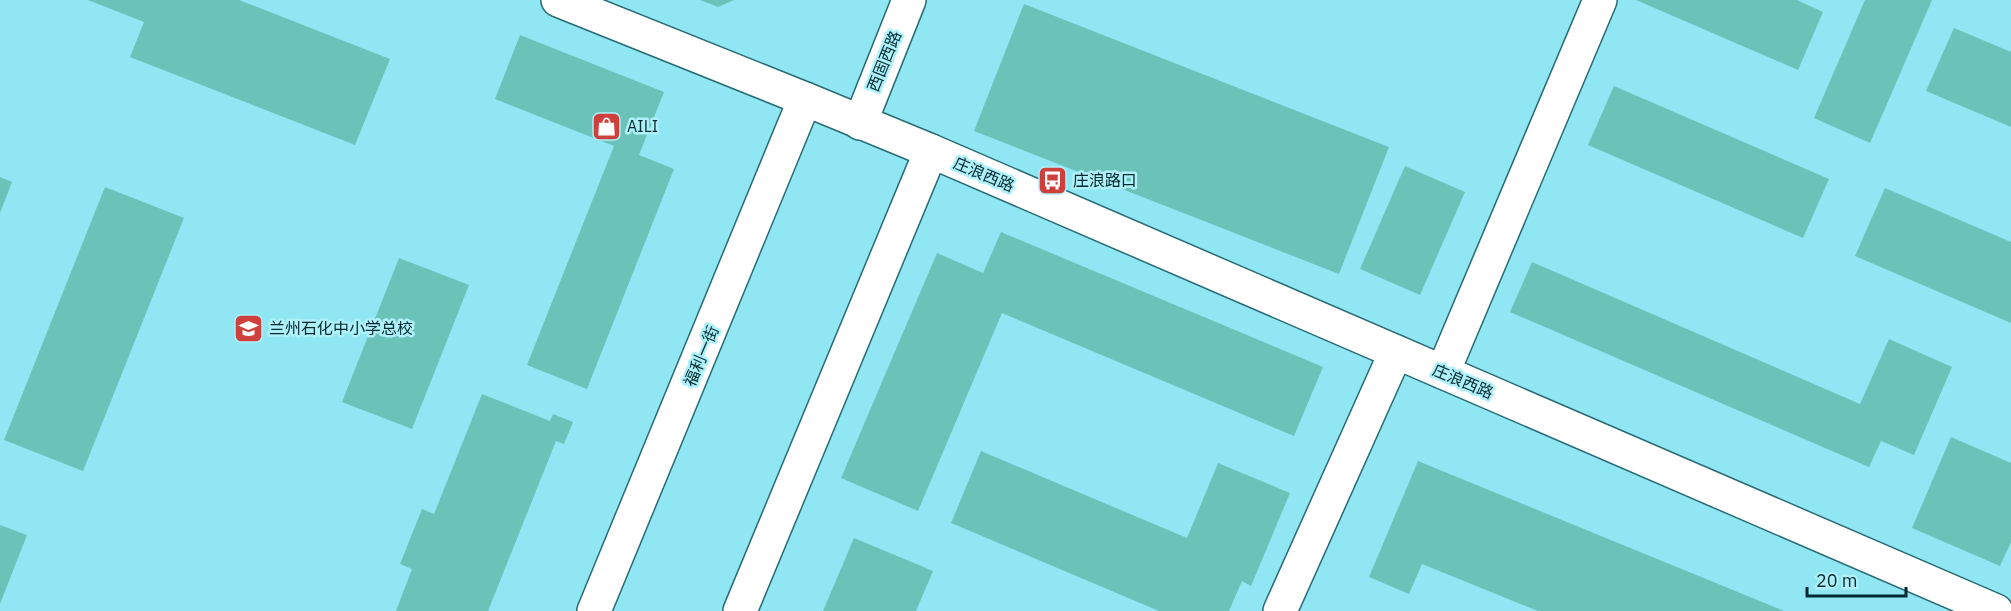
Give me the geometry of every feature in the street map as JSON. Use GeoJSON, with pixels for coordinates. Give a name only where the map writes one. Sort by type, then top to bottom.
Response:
{"type":"FeatureCollection","features":[{"type":"Feature","properties":{"kind":"street"},"geometry":{"type":"LineString","coordinates":[[558,0],[805,99]]}},
{"type":"Feature","properties":{"kind":"street","name":"西固西路"},"geometry":{"type":"LineString","coordinates":[[860,123],[909,0]]}},
{"type":"Feature","properties":{"kind":"street"},"geometry":{"type":"LineString","coordinates":[[1443,372],[1599,0]]}},
{"type":"Feature","properties":{"kind":"street","name":"庄浪西路"},"geometry":{"type":"LineString","coordinates":[[805,99],[931,151],[1996,611]]}},
{"type":"Feature","properties":{"kind":"street","name":"福利一街"},"geometry":{"type":"LineString","coordinates":[[594,611],[805,99]]}},
{"type":"Feature","properties":{"kind":"street"},"geometry":{"type":"LineString","coordinates":[[740,611],[931,151]]}},
{"type":"Feature","properties":{"kind":"street"},"geometry":{"type":"LineString","coordinates":[[1280,611],[1396,352]]}},
{"type":"Feature","properties":{"kind":"building"},"geometry":{"type":"Polygon","coordinates":[[[88,0],[239,0],[390,59],[355,145],[130,57],[144,22],[88,0]]]}},
{"type":"Feature","properties":{"kind":"building"},"geometry":{"type":"Polygon","coordinates":[[[700,0],[734,0],[718,7],[700,0]]]}},
{"type":"Feature","properties":{"kind":"building"},"geometry":{"type":"Polygon","coordinates":[[[1636,0],[1797,0],[1823,12],[1798,70],[1636,0]]]}},
{"type":"Feature","properties":{"kind":"building"},"geometry":{"type":"Polygon","coordinates":[[[1865,0],[1932,0],[1870,143],[1814,118],[1865,0]]]}},
{"type":"Feature","properties":{"kind":"building"},"geometry":{"type":"Polygon","coordinates":[[[1024,4],[1389,147],[1339,274],[974,131],[1024,4]]]}},
{"type":"Feature","properties":{"kind":"building"},"geometry":{"type":"Polygon","coordinates":[[[1954,28],[2011,52],[2011,127],[1926,91],[1954,28]]]}},
{"type":"Feature","properties":{"kind":"building"},"geometry":{"type":"Polygon","coordinates":[[[520,35],[664,92],[639,155],[674,169],[587,389],[527,365],[614,146],[495,99],[520,35]]]}},
{"type":"Feature","properties":{"kind":"building"},"geometry":{"type":"Polygon","coordinates":[[[1614,86],[1829,179],[1803,238],[1588,145],[1614,86]]]}},
{"type":"Feature","properties":{"kind":"building"},"geometry":{"type":"Polygon","coordinates":[[[1405,166],[1465,192],[1420,295],[1360,269],[1405,166]]]}},
{"type":"Feature","properties":{"kind":"building"},"geometry":{"type":"Polygon","coordinates":[[[0,177],[12,182],[0,213],[0,177]]]}},
{"type":"Feature","properties":{"kind":"building"},"geometry":{"type":"Polygon","coordinates":[[[105,187],[184,218],[83,471],[4,440],[105,187]]]}},
{"type":"Feature","properties":{"kind":"building"},"geometry":{"type":"Polygon","coordinates":[[[1885,188],[2011,242],[2011,323],[1855,256],[1885,188]]]}},
{"type":"Feature","properties":{"kind":"building"},"geometry":{"type":"Polygon","coordinates":[[[1001,232],[1323,367],[1294,436],[1002,313],[918,511],[841,478],[937,253],[983,273],[1001,232]]]}},
{"type":"Feature","properties":{"kind":"building"},"geometry":{"type":"Polygon","coordinates":[[[399,258],[469,285],[412,429],[342,402],[399,258]]]}},
{"type":"Feature","properties":{"kind":"building"},"geometry":{"type":"Polygon","coordinates":[[[1532,262],[1860,404],[1889,339],[1952,367],[1914,455],[1881,441],[1869,467],[1510,312],[1532,262]]]}},
{"type":"Feature","properties":{"kind":"building"},"geometry":{"type":"Polygon","coordinates":[[[482,394],[550,421],[553,414],[573,422],[564,444],[556,441],[488,611],[396,611],[412,569],[400,564],[422,509],[434,514],[482,394]]]}},
{"type":"Feature","properties":{"kind":"building"},"geometry":{"type":"Polygon","coordinates":[[[1951,437],[2011,463],[2011,542],[2000,566],[1912,528],[1951,437]]]}},
{"type":"Feature","properties":{"kind":"building"},"geometry":{"type":"Polygon","coordinates":[[[981,451],[1187,538],[1218,463],[1290,493],[1251,586],[1242,581],[1229,611],[1159,611],[951,523],[981,451]]]}},
{"type":"Feature","properties":{"kind":"building"},"geometry":{"type":"Polygon","coordinates":[[[1418,461],[1784,611],[1538,611],[1422,564],[1409,594],[1369,577],[1418,461]]]}},
{"type":"Feature","properties":{"kind":"building"},"geometry":{"type":"Polygon","coordinates":[[[0,525],[27,535],[0,604],[0,525]]]}},
{"type":"Feature","properties":{"kind":"building"},"geometry":{"type":"Polygon","coordinates":[[[854,538],[933,571],[916,611],[823,611],[854,538]]]}},
{"type":"Feature","properties":{"kind":"place","name":"AILI"},"geometry":{"type":"Point","coordinates":[606,126]}},
{"type":"Feature","properties":{"kind":"place","name":"庄浪路口"},"geometry":{"type":"Point","coordinates":[1052,180]}},
{"type":"Feature","properties":{"kind":"place","name":"兰州石化中小学总校"},"geometry":{"type":"Point","coordinates":[248,328]}}]}
